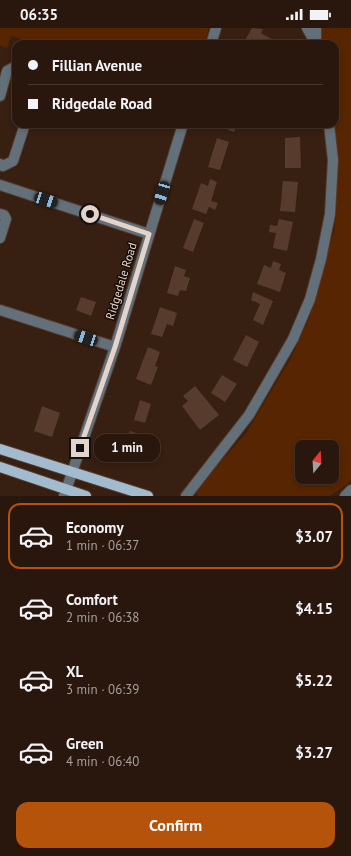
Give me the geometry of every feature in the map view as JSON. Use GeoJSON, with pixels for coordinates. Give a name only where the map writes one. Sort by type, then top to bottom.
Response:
{"type":"FeatureCollection","features":[{"type":"Feature","properties":{"kind":"main road"},"geometry":{"type":"LineString","coordinates":[[0,449],[148,496]]}},
{"type":"Feature","properties":{"kind":"main road"},"geometry":{"type":"LineString","coordinates":[[0,467],[66,493],[86,496]]}},
{"type":"Feature","properties":{"kind":"street"},"geometry":{"type":"LineString","coordinates":[[212,40],[216,28]]}},
{"type":"Feature","properties":{"kind":"street"},"geometry":{"type":"LineString","coordinates":[[307,28],[314,40]]}},
{"type":"Feature","properties":{"kind":"street"},"geometry":{"type":"LineString","coordinates":[[316,28],[316,40]]}},
{"type":"Feature","properties":{"kind":"street"},"geometry":{"type":"LineString","coordinates":[[0,96],[7,71],[12,68]]}},
{"type":"Feature","properties":{"kind":"street"},"geometry":{"type":"LineString","coordinates":[[0,164],[3,166],[13,161],[24,128]]}},
{"type":"Feature","properties":{"kind":"street","name":"Ridgedale Road"},"geometry":{"type":"LineString","coordinates":[[66,493],[115,347],[182,128]]}},
{"type":"Feature","properties":{"kind":"street"},"geometry":{"type":"LineString","coordinates":[[186,496],[249,415],[293,339],[310,299],[321,259],[330,214],[333,160],[329,128]]}},
{"type":"Feature","properties":{"kind":"street"},"geometry":{"type":"LineString","coordinates":[[0,185],[149,234]]}},
{"type":"Feature","properties":{"kind":"street"},"geometry":{"type":"LineString","coordinates":[[0,214],[4,215],[6,219],[0,238]]}},
{"type":"Feature","properties":{"kind":"street"},"geometry":{"type":"LineString","coordinates":[[0,310],[115,347]]}},
{"type":"Feature","properties":{"kind":"street"},"geometry":{"type":"LineString","coordinates":[[345,496],[351,490]]}},
{"type":"Feature","properties":{"kind":"shaded area"},"geometry":{"type":"Polygon","coordinates":[[[0,28],[209,28],[205,40],[24,40],[11,36],[7,48],[0,46],[0,28]]]}},
{"type":"Feature","properties":{"kind":"shaded area"},"geometry":{"type":"Polygon","coordinates":[[[321,28],[351,28],[351,480],[330,496],[197,496],[198,489],[246,433],[292,356],[309,318],[334,230],[336,212],[338,160],[335,128],[339,128],[339,40],[321,40],[321,28]]]}},
{"type":"Feature","properties":{"kind":"building"},"geometry":{"type":"Polygon","coordinates":[[[252,28],[263,29],[261,33],[273,40],[245,40],[252,28]]]}},
{"type":"Feature","properties":{"kind":"building"},"geometry":{"type":"Polygon","coordinates":[[[224,128],[236,128],[234,132],[224,128]]]}},
{"type":"Feature","properties":{"kind":"building"},"geometry":{"type":"Polygon","coordinates":[[[300,137],[301,168],[285,168],[285,138],[300,137]]]}},
{"type":"Feature","properties":{"kind":"building"},"geometry":{"type":"Polygon","coordinates":[[[217,138],[229,142],[220,170],[208,167],[217,138]]]}},
{"type":"Feature","properties":{"kind":"building"},"geometry":{"type":"Polygon","coordinates":[[[210,179],[217,182],[211,201],[218,203],[215,210],[209,207],[206,214],[192,209],[201,183],[208,186],[210,179]]]}},
{"type":"Feature","properties":{"kind":"building"},"geometry":{"type":"Polygon","coordinates":[[[283,181],[298,182],[295,212],[280,211],[283,181]]]}},
{"type":"Feature","properties":{"kind":"building"},"geometry":{"type":"Polygon","coordinates":[[[194,219],[204,223],[193,252],[183,248],[194,219]]]}},
{"type":"Feature","properties":{"kind":"building"},"geometry":{"type":"Polygon","coordinates":[[[279,219],[293,222],[287,251],[273,248],[276,233],[269,232],[270,225],[277,226],[279,219]]]}},
{"type":"Feature","properties":{"kind":"building"},"geometry":{"type":"Polygon","coordinates":[[[273,261],[281,264],[279,270],[286,273],[280,292],[257,284],[264,265],[271,268],[273,261]]]}},
{"type":"Feature","properties":{"kind":"building"},"geometry":{"type":"Polygon","coordinates":[[[175,266],[186,270],[184,276],[190,278],[186,291],[180,290],[178,296],[167,293],[175,266]]]}},
{"type":"Feature","properties":{"kind":"building"},"geometry":{"type":"Polygon","coordinates":[[[253,292],[273,301],[263,325],[253,320],[260,304],[251,300],[253,292]]]}},
{"type":"Feature","properties":{"kind":"building"},"geometry":{"type":"Polygon","coordinates":[[[81,297],[96,302],[91,316],[76,310],[81,297]]]}},
{"type":"Feature","properties":{"kind":"building"},"geometry":{"type":"Polygon","coordinates":[[[160,307],[177,313],[173,326],[167,324],[162,337],[151,334],[160,307]]]}},
{"type":"Feature","properties":{"kind":"building"},"geometry":{"type":"Polygon","coordinates":[[[246,335],[259,342],[247,367],[233,360],[246,335]]]}},
{"type":"Feature","properties":{"kind":"building"},"geometry":{"type":"Polygon","coordinates":[[[148,347],[160,352],[155,366],[158,367],[151,385],[136,379],[148,347]]]}},
{"type":"Feature","properties":{"kind":"building"},"geometry":{"type":"Polygon","coordinates":[[[222,375],[237,384],[225,402],[211,393],[222,375]]]}},
{"type":"Feature","properties":{"kind":"building"},"geometry":{"type":"Polygon","coordinates":[[[195,386],[219,415],[200,430],[182,406],[188,401],[183,396],[195,386]]]}},
{"type":"Feature","properties":{"kind":"building"},"geometry":{"type":"Polygon","coordinates":[[[140,400],[151,404],[145,423],[134,420],[140,400]]]}},
{"type":"Feature","properties":{"kind":"building"},"geometry":{"type":"Polygon","coordinates":[[[42,406],[60,413],[52,437],[34,431],[42,406]]]}},
{"type":"Feature","properties":{"kind":"building"},"geometry":{"type":"Polygon","coordinates":[[[130,431],[140,434],[133,458],[127,456],[126,461],[117,458],[125,433],[129,434],[130,431]]]}},
{"type":"Feature","properties":{"kind":"route"},"geometry":{"type":"LineString","coordinates":[[80,448],[115,347],[149,234],[90,214]]}}]}
